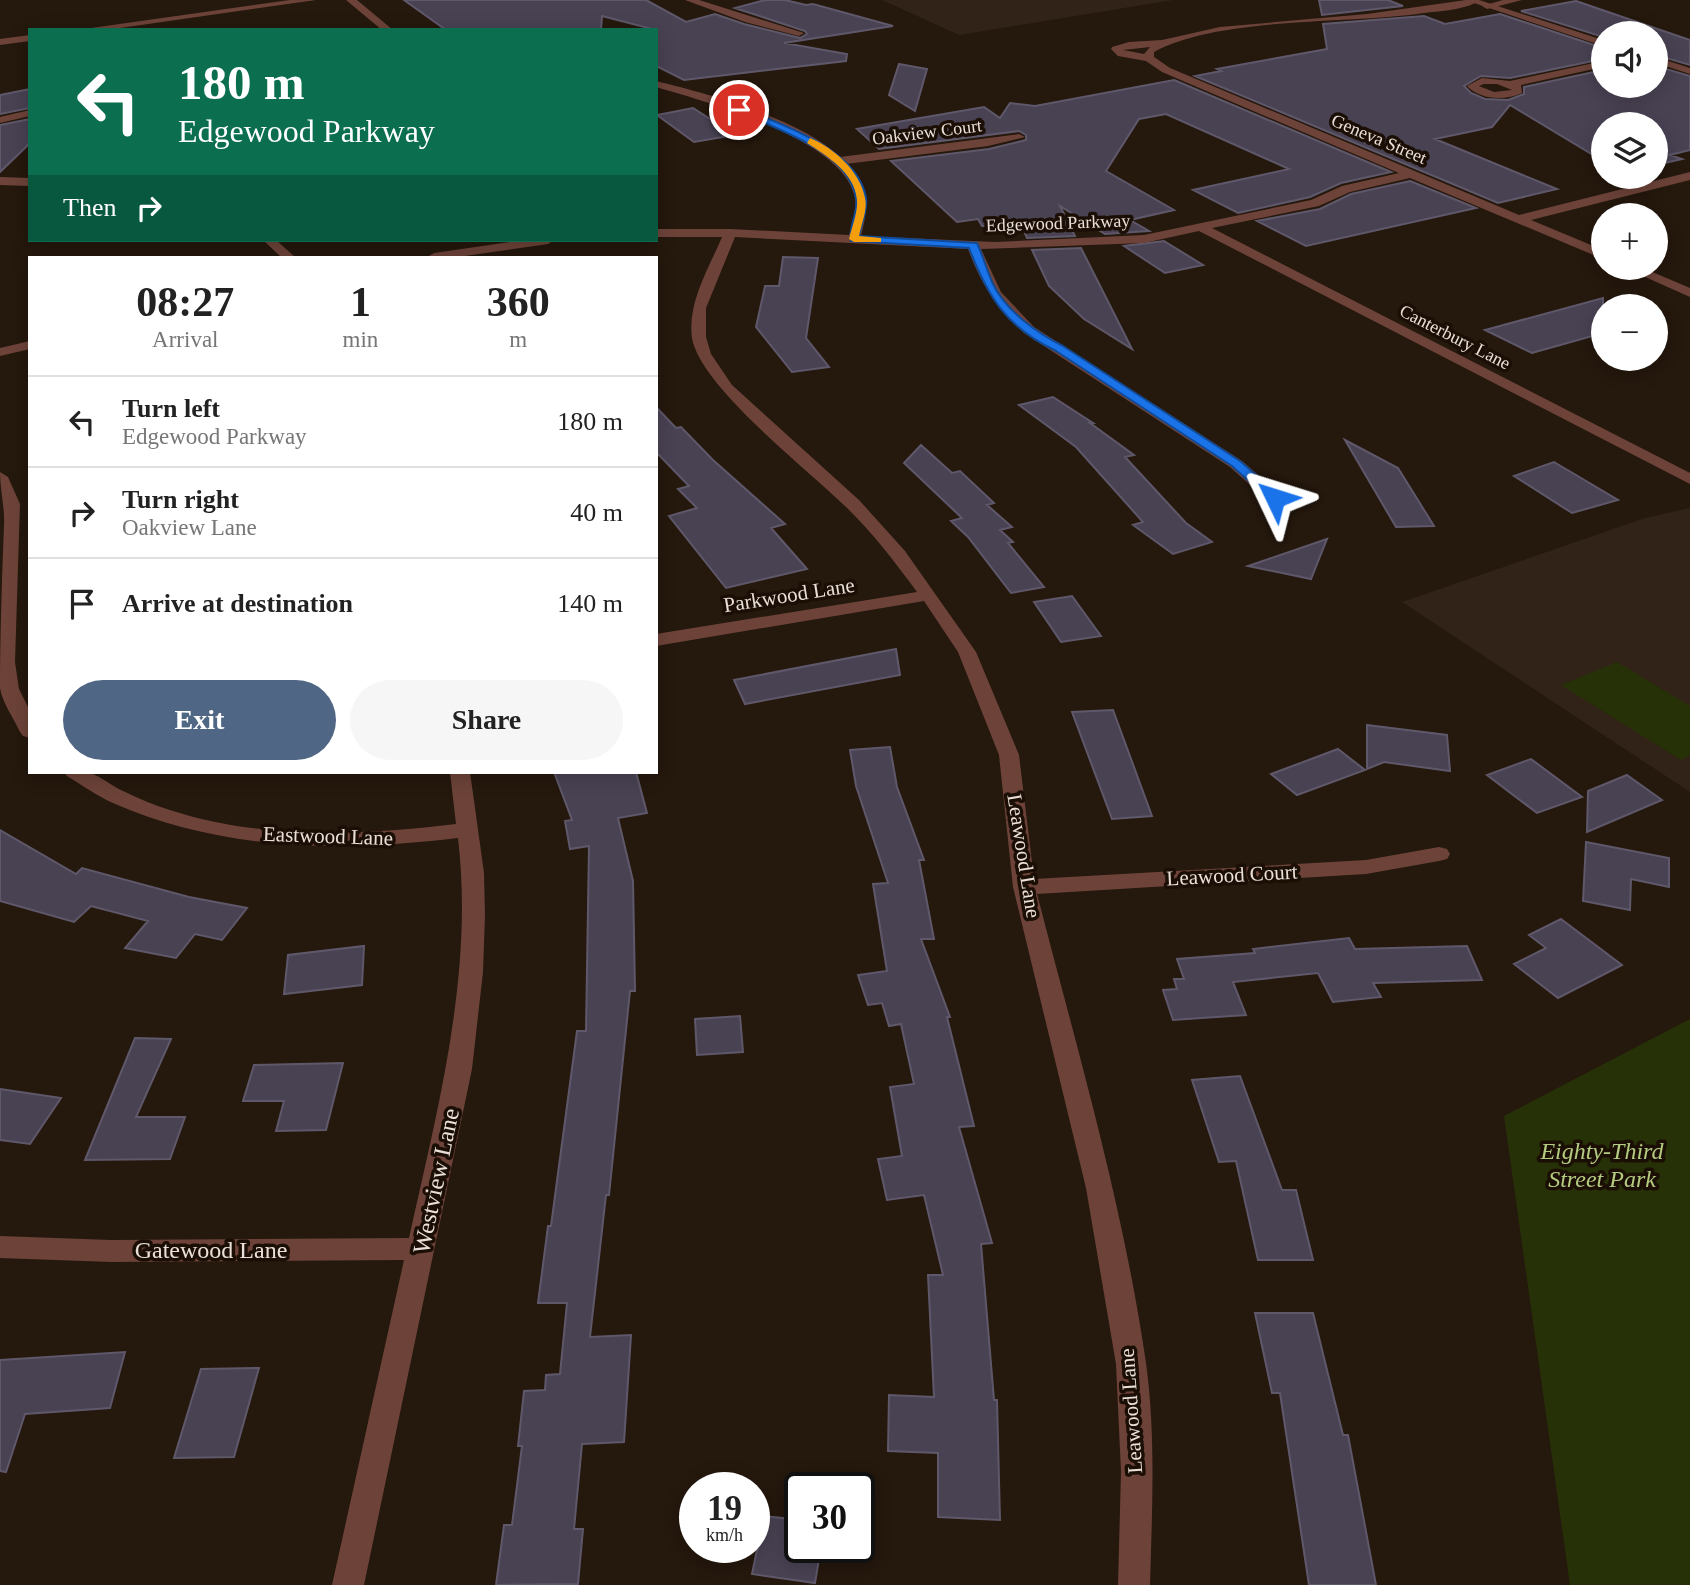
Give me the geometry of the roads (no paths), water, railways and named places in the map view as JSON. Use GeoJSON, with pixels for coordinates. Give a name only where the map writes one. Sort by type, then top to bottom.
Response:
{"type":"FeatureCollection","features":[{"type":"Feature","properties":{"kind":"street"},"geometry":{"type":"LineString","coordinates":[[222,0],[231,10]]}},
{"type":"Feature","properties":{"kind":"street"},"geometry":{"type":"LineString","coordinates":[[97,28],[311,0]]}},
{"type":"Feature","properties":{"kind":"street"},"geometry":{"type":"LineString","coordinates":[[351,0],[386,28]]}},
{"type":"Feature","properties":{"kind":"street"},"geometry":{"type":"LineString","coordinates":[[690,0],[747,20],[799,33]]}},
{"type":"Feature","properties":{"kind":"street"},"geometry":{"type":"LineString","coordinates":[[1487,6],[1517,0]]}},
{"type":"Feature","properties":{"kind":"street"},"geometry":{"type":"LineString","coordinates":[[1149,54],[1162,43],[1251,26],[1397,14],[1472,1],[1591,39]]}},
{"type":"Feature","properties":{"kind":"street"},"geometry":{"type":"LineString","coordinates":[[0,42],[28,38]]}},
{"type":"Feature","properties":{"kind":"street","name":"Geneva Street"},"geometry":{"type":"LineString","coordinates":[[1162,43],[1129,45],[1116,49],[1122,54],[1149,54],[1166,70],[1591,251]]}},
{"type":"Feature","properties":{"kind":"street"},"geometry":{"type":"LineString","coordinates":[[1668,64],[1690,71]]}},
{"type":"Feature","properties":{"kind":"street"},"geometry":{"type":"LineString","coordinates":[[1511,84],[1591,67]]}},
{"type":"Feature","properties":{"kind":"street"},"geometry":{"type":"LineString","coordinates":[[658,85],[778,125],[839,161],[855,181],[862,200],[854,239]]}},
{"type":"Feature","properties":{"kind":"street"},"geometry":{"type":"LineString","coordinates":[[0,120],[28,113]]}},
{"type":"Feature","properties":{"kind":"street","name":"Oakview Court"},"geometry":{"type":"LineString","coordinates":[[839,161],[988,143],[1019,136]]}},
{"type":"Feature","properties":{"kind":"street","name":"Edgewood Parkway"},"geometry":{"type":"LineString","coordinates":[[658,233],[730,233],[973,245],[1094,243],[1144,239],[1202,228],[1315,203],[1346,189],[1410,174]]}},
{"type":"Feature","properties":{"kind":"street"},"geometry":{"type":"LineString","coordinates":[[1519,219],[1690,176]]}},
{"type":"Feature","properties":{"kind":"street"},"geometry":{"type":"LineString","coordinates":[[0,181],[28,182]]}},
{"type":"Feature","properties":{"kind":"street","name":"Canterbury Lane"},"geometry":{"type":"LineString","coordinates":[[1202,228],[1690,479]]}},
{"type":"Feature","properties":{"kind":"street","name":"Leawood Lane"},"geometry":{"type":"LineString","coordinates":[[730,233],[699,308],[699,337],[704,354],[727,388],[853,504],[899,555],[967,652],[1009,755],[1024,887],[1100,1188],[1129,1352],[1137,1472],[1134,1585]]}},
{"type":"Feature","properties":{"kind":"street"},"geometry":{"type":"LineString","coordinates":[[271,242],[287,256]]}},
{"type":"Feature","properties":{"kind":"street"},"geometry":{"type":"LineString","coordinates":[[441,256],[535,242]]}},
{"type":"Feature","properties":{"kind":"street"},"geometry":{"type":"LineString","coordinates":[[973,245],[989,286],[999,302],[1019,321],[1041,339],[1059,348],[1236,464],[1275,498]]}},
{"type":"Feature","properties":{"kind":"street"},"geometry":{"type":"LineString","coordinates":[[1660,280],[1690,293]]}},
{"type":"Feature","properties":{"kind":"street"},"geometry":{"type":"LineString","coordinates":[[0,352],[28,345]]}},
{"type":"Feature","properties":{"kind":"street"},"geometry":{"type":"LineString","coordinates":[[0,477],[12,504],[13,522],[5,662],[9,689],[28,728]]}},
{"type":"Feature","properties":{"kind":"street","name":"Parkwood Lane"},"geometry":{"type":"LineString","coordinates":[[658,640],[929,595]]}},
{"type":"Feature","properties":{"kind":"street","name":"Eastwood Lane"},"geometry":{"type":"LineString","coordinates":[[78,774],[153,811],[249,834],[342,840],[406,839],[467,830]]}},
{"type":"Feature","properties":{"kind":"street","name":"Westview Lane"},"geometry":{"type":"LineString","coordinates":[[348,1585],[459,1069],[471,972],[473,873],[460,774]]}},
{"type":"Feature","properties":{"kind":"street","name":"Leawood Court"},"geometry":{"type":"LineString","coordinates":[[1024,887],[1366,867],[1439,854]]}},
{"type":"Feature","properties":{"kind":"street","name":"Gatewood Lane"},"geometry":{"type":"LineString","coordinates":[[0,1247],[111,1251],[422,1249]]}},
{"type":"Feature","properties":{"kind":"park label","name":"Eighty-Third Street Park"},"geometry":{"type":"Point","coordinates":[1602,1165]}}]}
